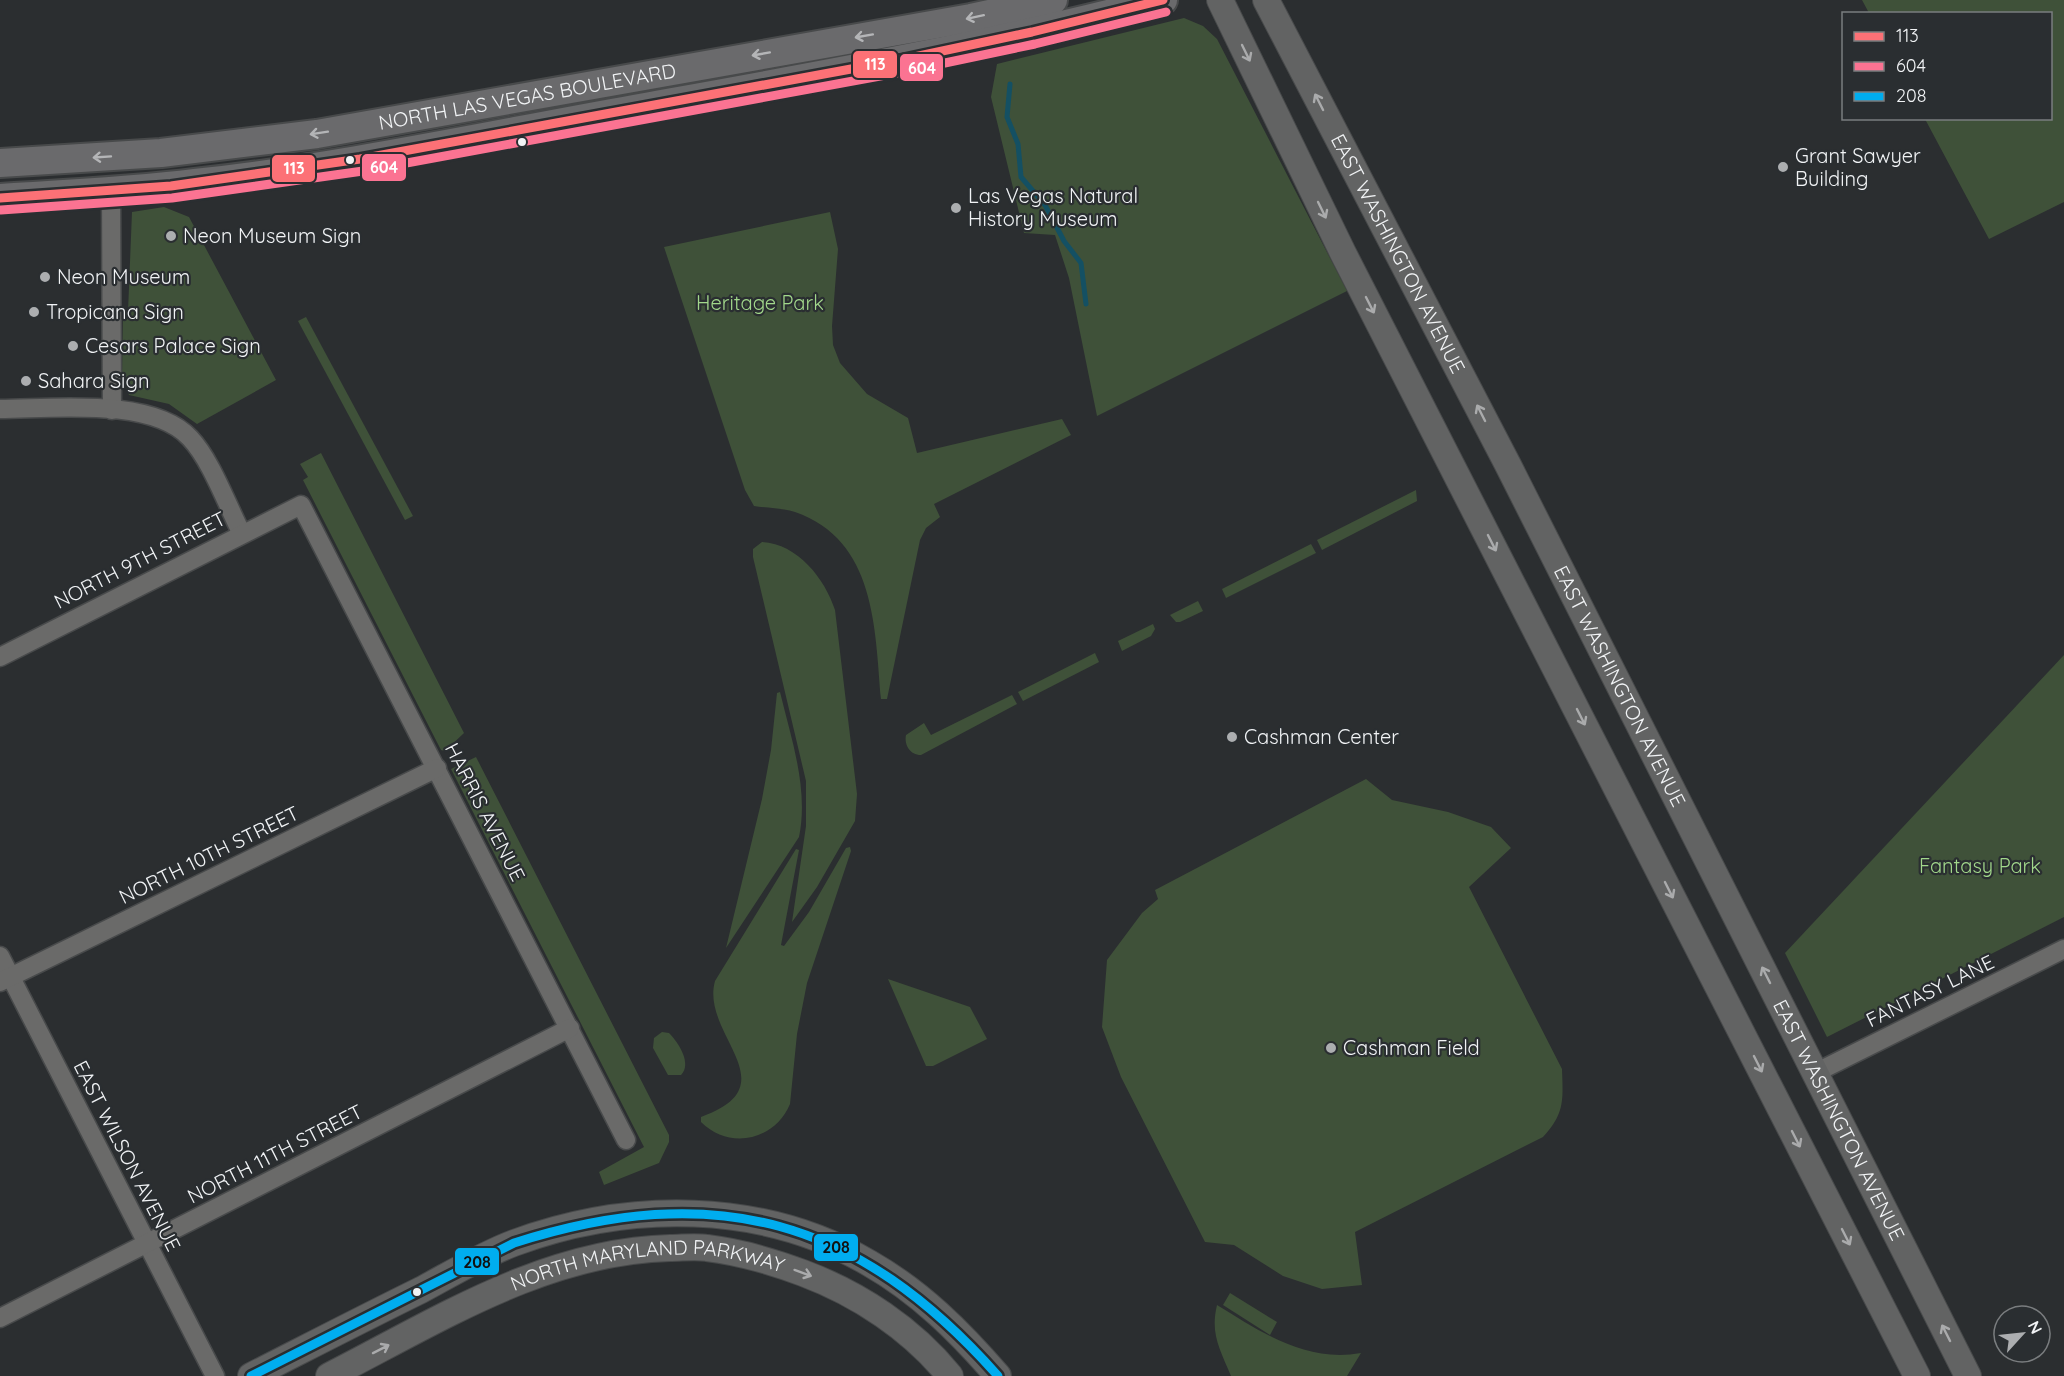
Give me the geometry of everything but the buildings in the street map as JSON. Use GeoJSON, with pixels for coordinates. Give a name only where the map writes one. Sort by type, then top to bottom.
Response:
{"type":"FeatureCollection","features":[{"type":"Feature","properties":{"kind":"main road","name":"NORTH LAS VEGAS BOULEVARD"},"geometry":{"type":"LineString","coordinates":[[0,163],[161,153],[317,134],[971,18],[1053,0]]}},
{"type":"Feature","properties":{"kind":"main road","name":"NORTH LAS VEGAS BOULEVARD"},"geometry":{"type":"LineString","coordinates":[[0,198],[196,183],[324,165],[825,73],[1080,22],[1163,0]]}},
{"type":"Feature","properties":{"kind":"main road"},"geometry":{"type":"LineString","coordinates":[[1220,0],[1343,254],[1917,1376]]}},
{"type":"Feature","properties":{"kind":"main road","name":"EAST WASHINGTON AVENUE"},"geometry":{"type":"LineString","coordinates":[[1266,0],[1508,465],[1817,1072],[1968,1376]]}},
{"type":"Feature","properties":{"kind":"main road"},"geometry":{"type":"LineString","coordinates":[[819,44],[825,73]]}},
{"type":"Feature","properties":{"kind":"main road"},"geometry":{"type":"LineString","coordinates":[[503,100],[511,132]]}},
{"type":"Feature","properties":{"kind":"main road"},"geometry":{"type":"LineString","coordinates":[[161,153],[196,183]]}},
{"type":"Feature","properties":{"kind":"main road","name":"NORTH MARYLAND PARKWAY"},"geometry":{"type":"LineString","coordinates":[[251,1376],[513,1244],[588,1220],[648,1213],[712,1214],[766,1223],[816,1239],[869,1262],[919,1296],[958,1330],[998,1376]]}},
{"type":"Feature","properties":{"kind":"main road","name":"NORTH MARYLAND PARKWAY"},"geometry":{"type":"LineString","coordinates":[[329,1376],[533,1274],[575,1260],[639,1249],[704,1247],[763,1258],[834,1284],[890,1318],[937,1359],[950,1376]]}},
{"type":"Feature","properties":{"kind":"street"},"geometry":{"type":"LineString","coordinates":[[111,190],[111,410]]}},
{"type":"Feature","properties":{"kind":"street"},"geometry":{"type":"LineString","coordinates":[[0,409],[111,410],[145,414],[175,424],[191,439],[242,534]]}},
{"type":"Feature","properties":{"kind":"street","name":"NORTH 9TH STREET"},"geometry":{"type":"LineString","coordinates":[[0,657],[301,505]]}},
{"type":"Feature","properties":{"kind":"street","name":"HARRIS AVENUE"},"geometry":{"type":"LineString","coordinates":[[301,505],[626,1140]]}},
{"type":"Feature","properties":{"kind":"street","name":"NORTH 10TH STREET"},"geometry":{"type":"LineString","coordinates":[[5,980],[437,768]]}},
{"type":"Feature","properties":{"kind":"street","name":"FANTASY LANE"},"geometry":{"type":"LineString","coordinates":[[1817,1072],[2064,950]]}},
{"type":"Feature","properties":{"kind":"street","name":"EAST WILSON AVENUE"},"geometry":{"type":"LineString","coordinates":[[0,956],[5,980],[215,1376]]}},
{"type":"Feature","properties":{"kind":"street","name":"NORTH 11TH STREET"},"geometry":{"type":"LineString","coordinates":[[0,1318],[570,1028]]}},
{"type":"Feature","properties":{"kind":"green space"},"geometry":{"type":"Polygon","coordinates":[[[1862,0],[2064,0],[2064,202],[1989,239],[1926,120],[2052,120],[2052,12],[1868,12],[1862,0]]]}},
{"type":"Feature","properties":{"kind":"green space"},"geometry":{"type":"Polygon","coordinates":[[[1184,18],[1203,26],[1217,39],[1347,291],[1097,416],[1069,278],[1055,235],[1024,233],[991,97],[997,64],[1184,18]]]}},
{"type":"Feature","properties":{"kind":"green space"},"geometry":{"type":"Polygon","coordinates":[[[164,207],[189,217],[276,380],[197,424],[169,404],[129,395],[122,376],[123,311],[128,312],[132,212],[164,207]]]}},
{"type":"Feature","properties":{"kind":"green space","name":"Heritage Park"},"geometry":{"type":"Polygon","coordinates":[[[830,212],[838,249],[832,326],[833,345],[840,363],[867,394],[908,418],[917,453],[1062,419],[1071,435],[934,504],[940,517],[926,528],[920,540],[887,699],[881,699],[873,616],[866,590],[856,565],[842,543],[822,525],[795,512],[754,506],[745,490],[664,247],[830,212]]]}},
{"type":"Feature","properties":{"kind":"green space"},"geometry":{"type":"Polygon","coordinates":[[[306,317],[413,516],[405,520],[298,321],[306,317]]]}},
{"type":"Feature","properties":{"kind":"green space"},"geometry":{"type":"Polygon","coordinates":[[[321,453],[464,733],[445,751],[441,750],[303,480],[308,477],[300,464],[321,453]]]}},
{"type":"Feature","properties":{"kind":"green space"},"geometry":{"type":"Polygon","coordinates":[[[1416,490],[1417,501],[1322,550],[1317,540],[1416,490]]]}},
{"type":"Feature","properties":{"kind":"green space"},"geometry":{"type":"Polygon","coordinates":[[[762,542],[787,549],[808,565],[817,575],[835,610],[857,794],[855,821],[817,887],[792,922],[806,826],[806,781],[753,557],[753,549],[762,542]]]}},
{"type":"Feature","properties":{"kind":"green space"},"geometry":{"type":"Polygon","coordinates":[[[1311,544],[1316,553],[1226,598],[1222,589],[1311,544]]]}},
{"type":"Feature","properties":{"kind":"green space"},"geometry":{"type":"Polygon","coordinates":[[[1198,601],[1203,611],[1180,622],[1176,622],[1170,615],[1198,601]]]}},
{"type":"Feature","properties":{"kind":"green space"},"geometry":{"type":"Polygon","coordinates":[[[1153,624],[1155,629],[1151,636],[1122,651],[1118,641],[1153,624]]]}},
{"type":"Feature","properties":{"kind":"green space"},"geometry":{"type":"Polygon","coordinates":[[[1095,653],[1099,662],[1023,701],[1018,692],[1095,653]]]}},
{"type":"Feature","properties":{"kind":"green space","name":"Fantasy Park"},"geometry":{"type":"Polygon","coordinates":[[[2064,655],[2064,917],[1827,1037],[1785,953],[2064,655]]]}},
{"type":"Feature","properties":{"kind":"green space"},"geometry":{"type":"Polygon","coordinates":[[[780,692],[800,782],[802,819],[799,837],[726,948],[762,799],[771,750],[777,693],[780,692]]]}},
{"type":"Feature","properties":{"kind":"green space"},"geometry":{"type":"Polygon","coordinates":[[[1012,695],[1017,704],[921,755],[917,755],[907,746],[906,735],[924,723],[931,735],[1012,695]]]}},
{"type":"Feature","properties":{"kind":"green space"},"geometry":{"type":"Polygon","coordinates":[[[476,757],[669,1135],[669,1142],[659,1163],[604,1185],[599,1172],[644,1147],[451,769],[476,757]]]}},
{"type":"Feature","properties":{"kind":"green space","name":"Cashman Field"},"geometry":{"type":"Polygon","coordinates":[[[1366,779],[1392,800],[1448,812],[1491,827],[1511,848],[1469,887],[1562,1069],[1562,1098],[1559,1113],[1543,1137],[1355,1232],[1362,1285],[1322,1289],[1283,1276],[1234,1245],[1205,1242],[1121,1077],[1102,1027],[1107,960],[1142,913],[1158,899],[1155,890],[1366,779]]]}},
{"type":"Feature","properties":{"kind":"green space"},"geometry":{"type":"Polygon","coordinates":[[[850,847],[851,851],[807,983],[797,1034],[790,1104],[774,1126],[763,1133],[738,1139],[713,1131],[701,1122],[701,1117],[727,1104],[739,1090],[741,1074],[736,1057],[719,1021],[714,1001],[715,981],[796,849],[799,850],[781,945],[784,946],[809,912],[846,848],[850,847]]]}},
{"type":"Feature","properties":{"kind":"green space"},"geometry":{"type":"Polygon","coordinates":[[[888,979],[970,1007],[987,1039],[933,1066],[926,1066],[888,979]]]}},
{"type":"Feature","properties":{"kind":"green space"},"geometry":{"type":"Polygon","coordinates":[[[662,1032],[669,1033],[683,1054],[685,1065],[681,1075],[668,1075],[653,1048],[654,1038],[662,1032]]]}},
{"type":"Feature","properties":{"kind":"green space"},"geometry":{"type":"Polygon","coordinates":[[[1230,1293],[1277,1322],[1270,1335],[1223,1305],[1230,1293]]]}},
{"type":"Feature","properties":{"kind":"green space"},"geometry":{"type":"Polygon","coordinates":[[[1217,1305],[1267,1335],[1303,1349],[1321,1354],[1361,1353],[1347,1376],[1231,1376],[1215,1333],[1217,1305]]]}},
{"type":"Feature","properties":{"kind":"waterway"},"geometry":{"type":"LineString","coordinates":[[1010,84],[1007,117],[1018,144],[1021,177],[1045,205],[1064,241],[1081,263],[1086,304]]}},
{"type":"Feature","properties":{"kind":"transit line","name":"113"},"geometry":{"type":"LineString","coordinates":[[0,198],[171,186],[360,159],[900,60],[1032,32],[1163,0]]}},
{"type":"Feature","properties":{"kind":"transit line","name":"604"},"geometry":{"type":"LineString","coordinates":[[1,210],[172,198],[363,171],[902,72],[1035,44],[1166,12]]}},
{"type":"Feature","properties":{"kind":"transit line","name":"208"},"geometry":{"type":"LineString","coordinates":[[251,1376],[514,1243],[587,1224],[655,1215],[719,1215],[779,1226],[836,1248],[892,1280],[945,1322],[998,1376]]}},
{"type":"Feature","properties":{"kind":"place","name":"Grant Sawyer Building"},"geometry":{"type":"Point","coordinates":[1783,167]}},
{"type":"Feature","properties":{"kind":"place","name":"Las Vegas Natural History Museum"},"geometry":{"type":"Point","coordinates":[956,208]}},
{"type":"Feature","properties":{"kind":"place","name":"Neon Museum Sign"},"geometry":{"type":"Point","coordinates":[171,236]}},
{"type":"Feature","properties":{"kind":"place","name":"Neon Museum"},"geometry":{"type":"Point","coordinates":[45,277]}},
{"type":"Feature","properties":{"kind":"place","name":"Tropicana Sign"},"geometry":{"type":"Point","coordinates":[34,312]}},
{"type":"Feature","properties":{"kind":"place","name":"Cesars Palace Sign"},"geometry":{"type":"Point","coordinates":[73,346]}},
{"type":"Feature","properties":{"kind":"place","name":"Sahara Sign"},"geometry":{"type":"Point","coordinates":[26,381]}},
{"type":"Feature","properties":{"kind":"place","name":"Cashman Center"},"geometry":{"type":"Point","coordinates":[1232,737]}},
{"type":"Feature","properties":{"kind":"place","name":"Cashman Field"},"geometry":{"type":"Point","coordinates":[1331,1048]}}]}
